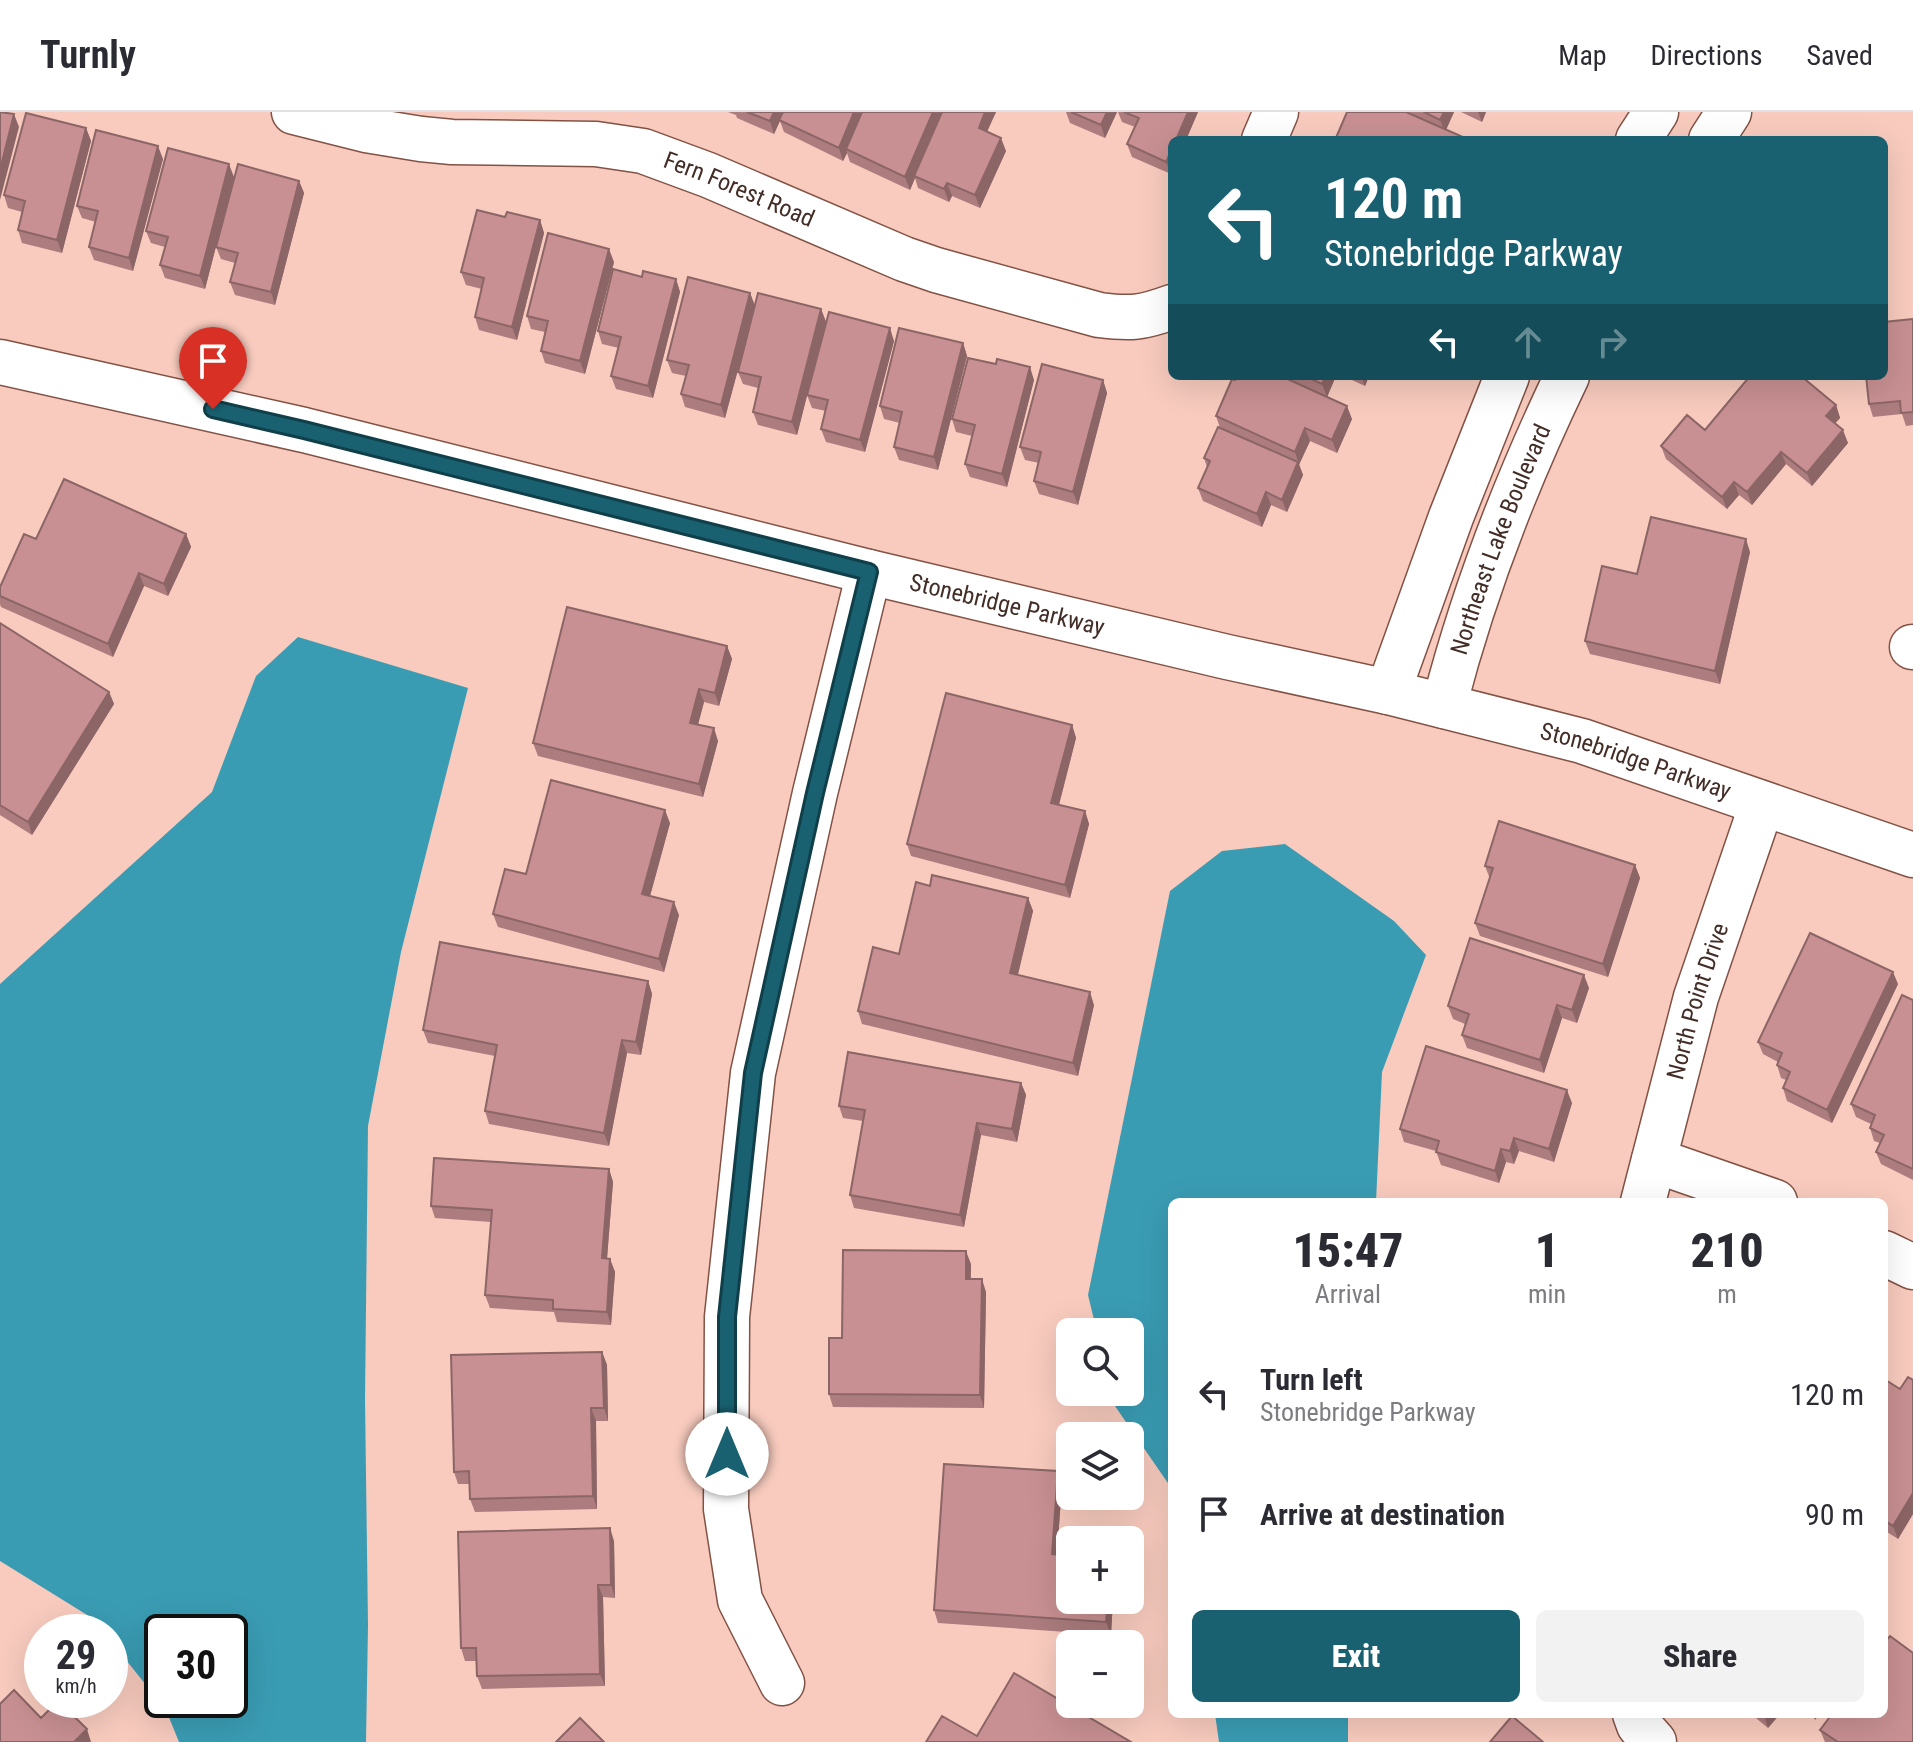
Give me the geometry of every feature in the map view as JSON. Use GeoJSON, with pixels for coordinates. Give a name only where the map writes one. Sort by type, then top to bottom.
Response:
{"type":"FeatureCollection","features":[{"type":"Feature","properties":{"kind":"street","name":"Fern Forest Road"},"geometry":{"type":"LineString","coordinates":[[294,112],[366,130],[421,139],[596,144],[643,151],[936,270],[1099,315],[1126,318],[1168,308]]}},
{"type":"Feature","properties":{"kind":"street"},"geometry":{"type":"LineString","coordinates":[[1266,136],[1276,112]]}},
{"type":"Feature","properties":{"kind":"street"},"geometry":{"type":"LineString","coordinates":[[1641,136],[1656,112]]}},
{"type":"Feature","properties":{"kind":"street"},"geometry":{"type":"LineString","coordinates":[[1714,136],[1729,112]]}},
{"type":"Feature","properties":{"kind":"street","name":"Stonebridge Parkway"},"geometry":{"type":"LineString","coordinates":[[0,362],[304,430],[869,572],[1388,692],[1582,741],[1913,855]]}},
{"type":"Feature","properties":{"kind":"street"},"geometry":{"type":"LineString","coordinates":[[1388,692],[1451,517],[1505,380]]}},
{"type":"Feature","properties":{"kind":"street","name":"Northeast Lake Boulevard"},"geometry":{"type":"LineString","coordinates":[[1444,706],[1457,652],[1502,523],[1565,380]]}},
{"type":"Feature","properties":{"kind":"street"},"geometry":{"type":"LineString","coordinates":[[782,1683],[740,1600],[726,1509],[727,1317],[753,1073],[815,793],[869,572]]}},
{"type":"Feature","properties":{"kind":"street","name":"North Point Drive"},"geometry":{"type":"LineString","coordinates":[[1644,1198],[1696,997],[1762,804]]}},
{"type":"Feature","properties":{"kind":"street"},"geometry":{"type":"LineString","coordinates":[[1654,1160],[1763,1198]]}},
{"type":"Feature","properties":{"kind":"street"},"geometry":{"type":"LineString","coordinates":[[1888,1255],[1913,1267]]}},
{"type":"Feature","properties":{"kind":"water"},"geometry":{"type":"Polygon","coordinates":[[[298,637],[468,688],[401,952],[368,1126],[366,1742],[179,1742],[169,1718],[248,1718],[248,1614],[144,1614],[144,1682],[128,1662],[128,1614],[86,1614],[0,1561],[0,984],[212,792],[256,676],[298,637]]]}},
{"type":"Feature","properties":{"kind":"water"},"geometry":{"type":"Polygon","coordinates":[[[1285,844],[1394,921],[1426,955],[1382,1072],[1376,1198],[1168,1198],[1168,1483],[1144,1448],[1144,1422],[1126,1422],[1115,1406],[1144,1406],[1144,1318],[1094,1318],[1088,1295],[1170,891],[1222,851],[1285,844]]]}},
{"type":"Feature","properties":{"kind":"water"},"geometry":{"type":"Polygon","coordinates":[[[1216,1718],[1348,1718],[1348,1742],[1219,1742],[1216,1718]]]}},
{"type":"Feature","properties":{"kind":"building"},"geometry":{"type":"Polygon","coordinates":[[[0,112],[14,114],[0,170],[0,112]]]}},
{"type":"Feature","properties":{"kind":"building"},"geometry":{"type":"Polygon","coordinates":[[[747,112],[774,112],[770,121],[747,112]]]}},
{"type":"Feature","properties":{"kind":"building"},"geometry":{"type":"Polygon","coordinates":[[[783,112],[854,112],[839,148],[779,120],[783,112]]]}},
{"type":"Feature","properties":{"kind":"building"},"geometry":{"type":"Polygon","coordinates":[[[862,112],[933,112],[905,177],[846,149],[862,112]]]}},
{"type":"Feature","properties":{"kind":"building"},"geometry":{"type":"Polygon","coordinates":[[[942,112],[985,112],[979,128],[1001,138],[975,195],[947,183],[944,189],[914,176],[942,112]]]}},
{"type":"Feature","properties":{"kind":"building"},"geometry":{"type":"Polygon","coordinates":[[[1071,112],[1107,112],[1101,125],[1071,112]]]}},
{"type":"Feature","properties":{"kind":"building"},"geometry":{"type":"Polygon","coordinates":[[[1124,112],[1188,112],[1178,136],[1168,136],[1166,162],[1127,144],[1139,118],[1124,112]]]}},
{"type":"Feature","properties":{"kind":"building"},"geometry":{"type":"Polygon","coordinates":[[[1347,112],[1406,112],[1461,136],[1337,136],[1347,112]]]}},
{"type":"Feature","properties":{"kind":"building"},"geometry":{"type":"Polygon","coordinates":[[[1424,112],[1444,112],[1440,120],[1424,112]]]}},
{"type":"Feature","properties":{"kind":"building"},"geometry":{"type":"Polygon","coordinates":[[[26,113],[86,128],[57,240],[18,230],[25,201],[4,195],[26,113]]]}},
{"type":"Feature","properties":{"kind":"building"},"geometry":{"type":"Polygon","coordinates":[[[96,130],[158,146],[129,258],[89,247],[98,211],[77,206],[96,130]]]}},
{"type":"Feature","properties":{"kind":"building"},"geometry":{"type":"Polygon","coordinates":[[[168,148],[229,164],[200,276],[160,265],[168,237],[146,231],[168,148]]]}},
{"type":"Feature","properties":{"kind":"building"},"geometry":{"type":"Polygon","coordinates":[[[238,164],[299,181],[271,292],[230,282],[238,253],[216,247],[238,164]]]}},
{"type":"Feature","properties":{"kind":"building"},"geometry":{"type":"Polygon","coordinates":[[[477,210],[505,217],[507,212],[540,220],[512,327],[475,317],[484,278],[461,272],[477,210]]]}},
{"type":"Feature","properties":{"kind":"building"},"geometry":{"type":"Polygon","coordinates":[[[548,233],[609,249],[580,361],[541,351],[548,321],[527,316],[548,233]]]}},
{"type":"Feature","properties":{"kind":"building"},"geometry":{"type":"Polygon","coordinates":[[[613,269],[642,277],[643,271],[676,279],[648,386],[611,376],[621,337],[598,331],[613,269]]]}},
{"type":"Feature","properties":{"kind":"building"},"geometry":{"type":"Polygon","coordinates":[[[688,277],[750,293],[721,405],[681,394],[689,365],[667,360],[688,277]]]}},
{"type":"Feature","properties":{"kind":"building"},"geometry":{"type":"Polygon","coordinates":[[[758,293],[821,309],[792,422],[753,412],[761,377],[738,372],[758,293]]]}},
{"type":"Feature","properties":{"kind":"building"},"geometry":{"type":"Polygon","coordinates":[[[829,312],[890,328],[860,440],[821,429],[828,400],[807,395],[829,312]]]}},
{"type":"Feature","properties":{"kind":"building"},"geometry":{"type":"Polygon","coordinates":[[[1913,319],[1913,412],[1901,413],[1900,401],[1869,404],[1866,380],[1888,380],[1888,322],[1913,319]]]}},
{"type":"Feature","properties":{"kind":"building"},"geometry":{"type":"Polygon","coordinates":[[[899,328],[963,343],[934,457],[894,447],[902,412],[880,406],[899,328]]]}},
{"type":"Feature","properties":{"kind":"building"},"geometry":{"type":"Polygon","coordinates":[[[968,358],[996,364],[997,359],[1030,367],[1002,474],[965,464],[975,425],[952,419],[968,358]]]}},
{"type":"Feature","properties":{"kind":"building"},"geometry":{"type":"Polygon","coordinates":[[[1042,364],[1103,380],[1073,492],[1034,481],[1041,452],[1020,447],[1042,364]]]}},
{"type":"Feature","properties":{"kind":"building"},"geometry":{"type":"Polygon","coordinates":[[[1232,380],[1290,380],[1347,406],[1332,440],[1305,428],[1295,452],[1216,416],[1232,380]]]}},
{"type":"Feature","properties":{"kind":"building"},"geometry":{"type":"Polygon","coordinates":[[[1747,380],[1806,380],[1836,405],[1826,416],[1843,430],[1807,473],[1781,452],[1747,492],[1734,482],[1722,497],[1661,446],[1687,415],[1705,430],[1747,380]]]}},
{"type":"Feature","properties":{"kind":"building"},"geometry":{"type":"Polygon","coordinates":[[[1218,427],[1298,462],[1282,500],[1266,492],[1257,514],[1198,488],[1210,461],[1204,458],[1218,427]]]}},
{"type":"Feature","properties":{"kind":"building"},"geometry":{"type":"Polygon","coordinates":[[[64,479],[186,534],[164,584],[139,573],[108,644],[0,596],[0,587],[24,534],[36,539],[64,479]]]}},
{"type":"Feature","properties":{"kind":"building"},"geometry":{"type":"Polygon","coordinates":[[[1651,517],[1746,539],[1715,671],[1585,641],[1602,566],[1637,574],[1651,517]]]}},
{"type":"Feature","properties":{"kind":"building"},"geometry":{"type":"Polygon","coordinates":[[[567,607],[727,646],[715,693],[699,689],[690,723],[714,728],[699,784],[533,743],[567,607]]]}},
{"type":"Feature","properties":{"kind":"building"},"geometry":{"type":"Polygon","coordinates":[[[0,623],[109,692],[28,822],[0,805],[0,623]]]}},
{"type":"Feature","properties":{"kind":"building"},"geometry":{"type":"Polygon","coordinates":[[[946,693],[1072,725],[1051,803],[1085,811],[1065,885],[907,844],[946,693]]]}},
{"type":"Feature","properties":{"kind":"building"},"geometry":{"type":"Polygon","coordinates":[[[551,780],[665,810],[642,894],[674,902],[659,959],[493,914],[505,869],[526,874],[551,780]]]}},
{"type":"Feature","properties":{"kind":"building"},"geometry":{"type":"Polygon","coordinates":[[[1499,821],[1635,865],[1603,964],[1475,923],[1493,868],[1485,866],[1499,821]]]}},
{"type":"Feature","properties":{"kind":"building"},"geometry":{"type":"Polygon","coordinates":[[[932,875],[1028,898],[1010,973],[1090,992],[1073,1063],[858,1011],[873,947],[899,954],[916,882],[930,886],[932,875]]]}},
{"type":"Feature","properties":{"kind":"building"},"geometry":{"type":"Polygon","coordinates":[[[1810,933],[1893,972],[1827,1110],[1783,1088],[1790,1072],[1777,1065],[1782,1053],[1758,1042],[1810,933]]]}},
{"type":"Feature","properties":{"kind":"building"},"geometry":{"type":"Polygon","coordinates":[[[1470,938],[1584,975],[1572,1010],[1557,1005],[1540,1060],[1462,1035],[1469,1014],[1448,1006],[1470,938]]]}},
{"type":"Feature","properties":{"kind":"building"},"geometry":{"type":"Polygon","coordinates":[[[440,942],[648,981],[636,1042],[622,1040],[604,1133],[485,1111],[497,1045],[423,1030],[440,942]]]}},
{"type":"Feature","properties":{"kind":"building"},"geometry":{"type":"Polygon","coordinates":[[[1902,995],[1913,1000],[1913,1169],[1876,1152],[1884,1135],[1870,1128],[1875,1115],[1851,1104],[1902,995]]]}},
{"type":"Feature","properties":{"kind":"building"},"geometry":{"type":"Polygon","coordinates":[[[1426,1046],[1567,1090],[1549,1149],[1514,1138],[1510,1151],[1501,1149],[1495,1171],[1436,1152],[1439,1141],[1400,1129],[1426,1046]]]}},
{"type":"Feature","properties":{"kind":"building"},"geometry":{"type":"Polygon","coordinates":[[[848,1052],[1021,1083],[1012,1129],[977,1123],[960,1215],[850,1195],[865,1110],[839,1106],[848,1052]]]}},
{"type":"Feature","properties":{"kind":"building"},"geometry":{"type":"Polygon","coordinates":[[[434,1158],[609,1169],[602,1258],[610,1259],[607,1312],[553,1309],[553,1300],[485,1295],[492,1210],[431,1206],[434,1158]]]}},
{"type":"Feature","properties":{"kind":"building"},"geometry":{"type":"Polygon","coordinates":[[[843,1250],[966,1251],[966,1279],[982,1279],[980,1395],[829,1394],[829,1338],[842,1338],[843,1250]]]}},
{"type":"Feature","properties":{"kind":"building"},"geometry":{"type":"Polygon","coordinates":[[[602,1352],[604,1408],[591,1408],[593,1496],[470,1499],[469,1471],[454,1472],[451,1355],[602,1352]]]}},
{"type":"Feature","properties":{"kind":"building"},"geometry":{"type":"Polygon","coordinates":[[[1908,1377],[1913,1380],[1913,1493],[1893,1526],[1888,1523],[1888,1382],[1900,1389],[1908,1377]]]}},
{"type":"Feature","properties":{"kind":"building"},"geometry":{"type":"Polygon","coordinates":[[[944,1464],[1056,1471],[1052,1554],[1056,1554],[1056,1614],[1107,1614],[1106,1622],[934,1610],[944,1464]]]}},
{"type":"Feature","properties":{"kind":"building"},"geometry":{"type":"Polygon","coordinates":[[[610,1528],[611,1585],[598,1585],[600,1674],[477,1676],[476,1648],[461,1648],[458,1532],[610,1528]]]}},
{"type":"Feature","properties":{"kind":"building"},"geometry":{"type":"Polygon","coordinates":[[[1890,1636],[1913,1653],[1913,1742],[1838,1742],[1820,1730],[1829,1718],[1888,1718],[1890,1636]]]}},
{"type":"Feature","properties":{"kind":"building"},"geometry":{"type":"Polygon","coordinates":[[[1014,1673],[1056,1698],[1056,1718],[1090,1718],[1131,1742],[926,1742],[942,1716],[977,1736],[1014,1673]]]}},
{"type":"Feature","properties":{"kind":"building"},"geometry":{"type":"Polygon","coordinates":[[[14,1690],[24,1700],[24,1718],[76,1718],[87,1729],[74,1742],[0,1742],[0,1704],[14,1690]]]}},
{"type":"Feature","properties":{"kind":"building"},"geometry":{"type":"Polygon","coordinates":[[[580,1718],[604,1742],[556,1742],[580,1718]]]}},
{"type":"Feature","properties":{"kind":"building"},"geometry":{"type":"Polygon","coordinates":[[[1510,1718],[1514,1718],[1543,1742],[1490,1742],[1510,1718]]]}},
{"type":"Feature","properties":{"kind":"route"},"geometry":{"type":"LineString","coordinates":[[213,409],[869,572],[815,793],[753,1073],[727,1317],[727,1454]]}}]}
